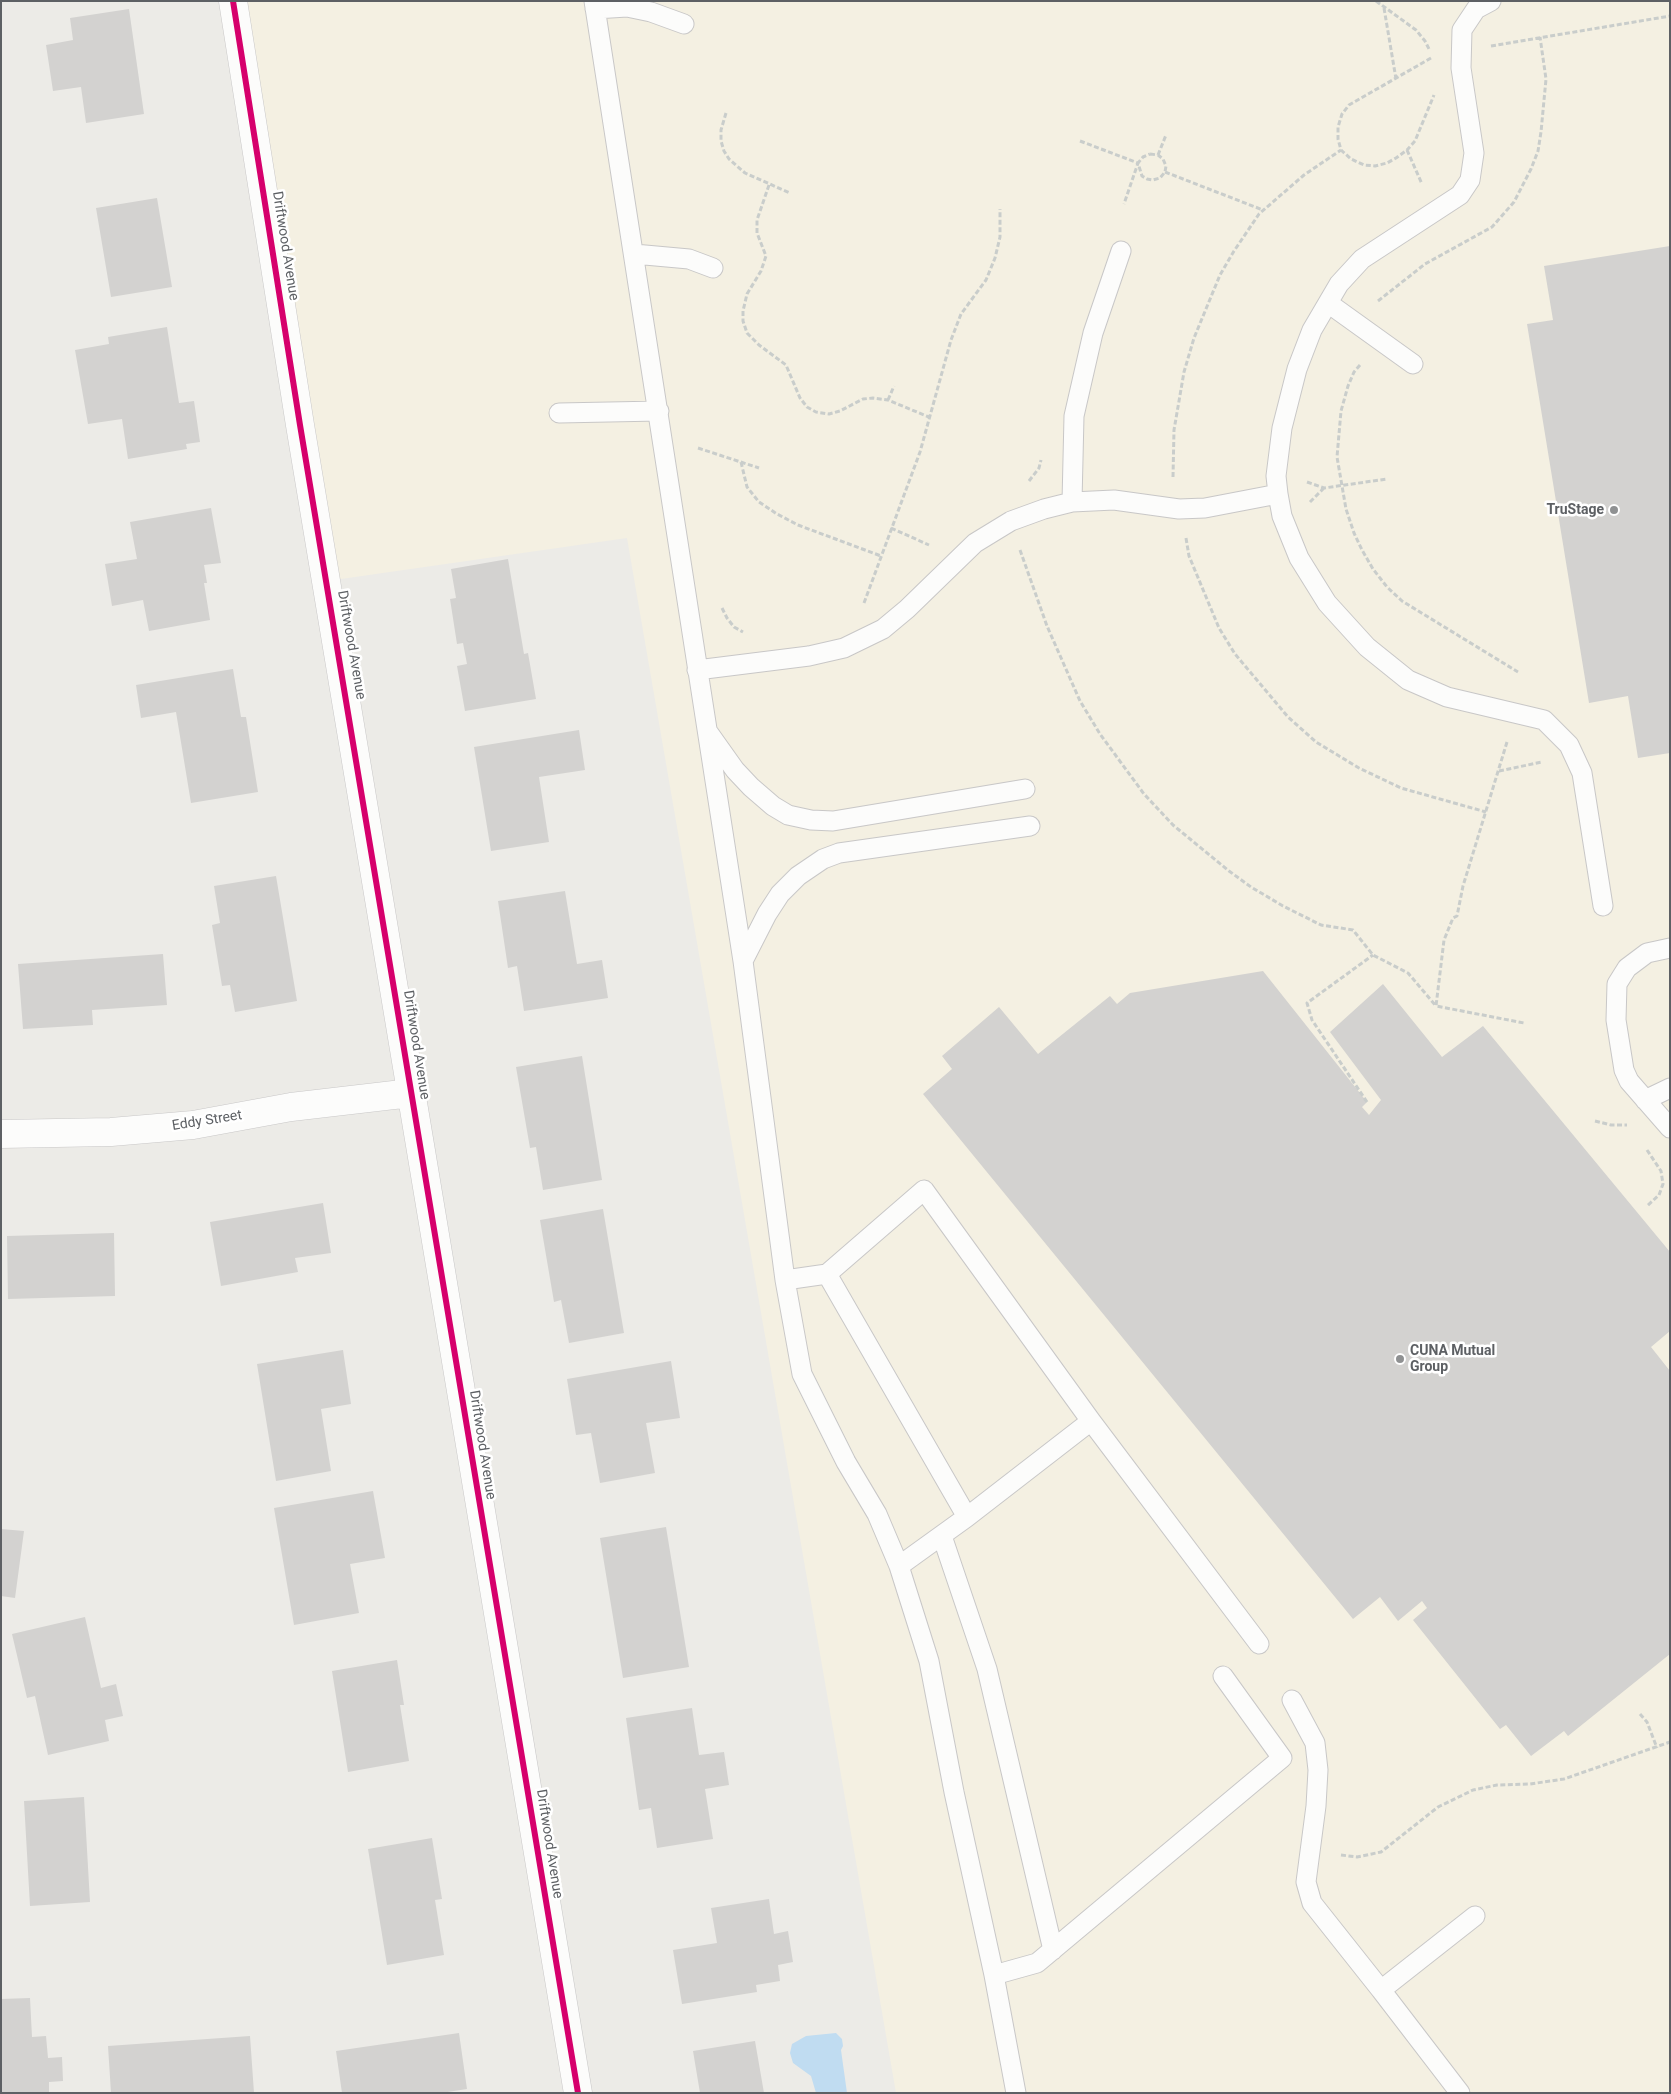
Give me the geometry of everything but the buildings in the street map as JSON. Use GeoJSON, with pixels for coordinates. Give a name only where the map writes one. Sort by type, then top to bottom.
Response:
{"type":"FeatureCollection","features":[{"type":"Feature","properties":{"kind":"street","name":"Driftwood Avenue"},"geometry":{"type":"LineString","coordinates":[[233,1],[411,1093],[578,2093]]}},
{"type":"Feature","properties":{"kind":"street","name":"Eddy Street"},"geometry":{"type":"LineString","coordinates":[[1,1134],[111,1132],[193,1125],[291,1107],[411,1093]]}},
{"type":"Feature","properties":{"kind":"lane"},"geometry":{"type":"LineString","coordinates":[[1491,1],[1476,9],[1462,30],[1461,68],[1474,153],[1470,180],[1460,195],[1362,259],[1339,284],[1312,330],[1297,369],[1282,428],[1276,476],[1278,494],[1282,516],[1299,558],[1327,603],[1367,647],[1408,680],[1447,696],[1544,720],[1569,745],[1582,772],[1603,906]]}},
{"type":"Feature","properties":{"kind":"lane"},"geometry":{"type":"LineString","coordinates":[[684,24],[651,12],[627,7],[594,5],[659,411],[697,670],[743,961],[785,1280],[802,1374],[846,1462],[876,1514],[899,1566],[929,1660],[954,1792],[994,1975],[1016,2093]]}},
{"type":"Feature","properties":{"kind":"lane"},"geometry":{"type":"LineString","coordinates":[[1072,502],[1074,416],[1092,333],[1121,251]]}},
{"type":"Feature","properties":{"kind":"lane"},"geometry":{"type":"LineString","coordinates":[[634,254],[689,259],[713,268]]}},
{"type":"Feature","properties":{"kind":"lane"},"geometry":{"type":"LineString","coordinates":[[1328,303],[1413,364]]}},
{"type":"Feature","properties":{"kind":"lane"},"geometry":{"type":"LineString","coordinates":[[558,413],[659,411]]}},
{"type":"Feature","properties":{"kind":"lane"},"geometry":{"type":"LineString","coordinates":[[697,670],[808,656],[844,648],[883,629],[907,609],[975,542],[1011,521],[1044,509],[1072,502],[1114,500],[1179,509],[1205,508],[1278,494]]}},
{"type":"Feature","properties":{"kind":"lane"},"geometry":{"type":"LineString","coordinates":[[706,728],[735,770],[751,787],[773,806],[788,815],[811,820],[833,821],[1025,789]]}},
{"type":"Feature","properties":{"kind":"lane"},"geometry":{"type":"LineString","coordinates":[[743,961],[767,914],[780,894],[798,876],[823,859],[839,853],[1030,826]]}},
{"type":"Feature","properties":{"kind":"lane"},"geometry":{"type":"LineString","coordinates":[[1670,948],[1647,952],[1627,968],[1617,984],[1616,1020],[1624,1070],[1629,1081],[1670,1128]]}},
{"type":"Feature","properties":{"kind":"lane"},"geometry":{"type":"LineString","coordinates":[[1646,1100],[1670,1088]]}},
{"type":"Feature","properties":{"kind":"lane"},"geometry":{"type":"LineString","coordinates":[[785,1280],[826,1274],[924,1190],[984,1276],[1259,1644]]}},
{"type":"Feature","properties":{"kind":"lane"},"geometry":{"type":"LineString","coordinates":[[826,1274],[968,1517]]}},
{"type":"Feature","properties":{"kind":"lane"},"geometry":{"type":"LineString","coordinates":[[899,1566],[968,1517],[1091,1421]]}},
{"type":"Feature","properties":{"kind":"lane"},"geometry":{"type":"LineString","coordinates":[[942,1536],[987,1669],[1053,1950]]}},
{"type":"Feature","properties":{"kind":"lane"},"geometry":{"type":"LineString","coordinates":[[994,1975],[1037,1963],[1282,1758],[1223,1676]]}},
{"type":"Feature","properties":{"kind":"lane"},"geometry":{"type":"LineString","coordinates":[[1292,1700],[1315,1743],[1318,1770],[1316,1806],[1306,1882],[1312,1903],[1460,2093]]}},
{"type":"Feature","properties":{"kind":"lane"},"geometry":{"type":"LineString","coordinates":[[1381,1990],[1475,1916]]}},
{"type":"Feature","properties":{"kind":"path"},"geometry":{"type":"LineString","coordinates":[[1376,1],[1416,30],[1425,41],[1433,63]]}},
{"type":"Feature","properties":{"kind":"path"},"geometry":{"type":"LineString","coordinates":[[1384,8],[1396,78]]}},
{"type":"Feature","properties":{"kind":"path"},"geometry":{"type":"LineString","coordinates":[[1462,52],[1670,16]]}},
{"type":"Feature","properties":{"kind":"path"},"geometry":{"type":"LineString","coordinates":[[1432,57],[1349,105],[1342,114],[1338,127],[1338,139],[1341,150],[1352,159],[1364,165],[1374,166],[1387,163],[1407,150],[1415,141],[1438,86]]}},
{"type":"Feature","properties":{"kind":"path"},"geometry":{"type":"LineString","coordinates":[[726,113],[721,130],[721,141],[729,159],[745,173],[790,193]]}},
{"type":"Feature","properties":{"kind":"path"},"geometry":{"type":"LineString","coordinates":[[1158,155],[1166,135]]}},
{"type":"Feature","properties":{"kind":"path"},"geometry":{"type":"LineString","coordinates":[[1080,141],[1138,163]]}},
{"type":"Feature","properties":{"kind":"path"},"geometry":{"type":"LineString","coordinates":[[1173,480],[1174,430],[1184,372],[1194,338],[1220,275],[1234,250],[1263,210],[1304,176],[1341,150]]}},
{"type":"Feature","properties":{"kind":"path"},"geometry":{"type":"LineString","coordinates":[[1124,204],[1138,163],[1143,157],[1150,154],[1158,155],[1163,159],[1166,166],[1165,172],[1160,178],[1147,180],[1142,176],[1138,163]]}},
{"type":"Feature","properties":{"kind":"path"},"geometry":{"type":"LineString","coordinates":[[1165,172],[1263,210]]}},
{"type":"Feature","properties":{"kind":"path"},"geometry":{"type":"LineString","coordinates":[[769,185],[757,220],[758,233],[766,256],[761,271],[747,294],[743,311],[743,321],[747,333],[759,345],[786,365],[800,398],[807,407],[816,412],[829,414],[840,411],[863,399],[888,400],[929,417]]}},
{"type":"Feature","properties":{"kind":"path"},"geometry":{"type":"LineString","coordinates":[[864,603],[920,452],[944,360],[961,314],[986,280],[996,258],[1000,237],[1000,209]]}},
{"type":"Feature","properties":{"kind":"path"},"geometry":{"type":"LineString","coordinates":[[1366,364],[1360,365],[1354,372],[1348,386],[1341,410],[1337,457],[1354,533],[1373,569],[1387,587],[1416,611],[1518,672]]}},
{"type":"Feature","properties":{"kind":"path"},"geometry":{"type":"LineString","coordinates":[[888,400],[894,386]]}},
{"type":"Feature","properties":{"kind":"path"},"geometry":{"type":"LineString","coordinates":[[698,448],[759,468]]}},
{"type":"Feature","properties":{"kind":"path"},"geometry":{"type":"LineString","coordinates":[[1021,486],[1029,481],[1039,468],[1042,457]]}},
{"type":"Feature","properties":{"kind":"path"},"geometry":{"type":"LineString","coordinates":[[740,462],[747,486],[759,502],[777,514],[798,525],[881,556]]}},
{"type":"Feature","properties":{"kind":"path"},"geometry":{"type":"LineString","coordinates":[[1324,488],[1387,479]]}},
{"type":"Feature","properties":{"kind":"path"},"geometry":{"type":"LineString","coordinates":[[891,528],[928,545]]}},
{"type":"Feature","properties":{"kind":"path"},"geometry":{"type":"LineString","coordinates":[[1185,535],[1189,556],[1219,628],[1235,654],[1288,717],[1316,742],[1359,768],[1401,788],[1486,812]]}},
{"type":"Feature","properties":{"kind":"path"},"geometry":{"type":"LineString","coordinates":[[923,552],[934,541]]}},
{"type":"Feature","properties":{"kind":"path"},"geometry":{"type":"LineString","coordinates":[[1020,550],[1047,626],[1080,701],[1100,734],[1144,794],[1173,825],[1236,877],[1283,906],[1321,925],[1353,930],[1373,955],[1408,973],[1436,1006],[1524,1023]]}},
{"type":"Feature","properties":{"kind":"path"},"geometry":{"type":"LineString","coordinates":[[857,606],[870,600]]}},
{"type":"Feature","properties":{"kind":"path"},"geometry":{"type":"LineString","coordinates":[[722,608],[734,627],[752,634]]}},
{"type":"Feature","properties":{"kind":"path"},"geometry":{"type":"LineString","coordinates":[[1436,1006],[1444,940],[1453,918],[1458,916],[1463,886],[1508,737]]}},
{"type":"Feature","properties":{"kind":"path"},"geometry":{"type":"LineString","coordinates":[[1499,771],[1542,762]]}},
{"type":"Feature","properties":{"kind":"path"},"geometry":{"type":"LineString","coordinates":[[1367,1102],[1312,1020],[1307,1003],[1373,955]]}},
{"type":"Feature","properties":{"kind":"path"},"geometry":{"type":"LineString","coordinates":[[1644,1146],[1661,1171],[1663,1184],[1659,1195],[1647,1206]]}},
{"type":"Feature","properties":{"kind":"path"},"geometry":{"type":"LineString","coordinates":[[1640,1714],[1647,1722],[1657,1748]]}},
{"type":"Feature","properties":{"kind":"path"},"geometry":{"type":"LineString","coordinates":[[1333,1854],[1357,1858],[1381,1852],[1438,1807],[1473,1790],[1497,1785],[1530,1784],[1564,1779],[1670,1742]]}},
{"type":"Feature","properties":{"kind":"shaded area"},"geometry":{"type":"Polygon","coordinates":[[[233,1],[1670,1],[1670,2093],[896,2093],[627,538],[327,581],[233,1]]]}},
{"type":"Feature","properties":{"kind":"water"},"geometry":{"type":"Polygon","coordinates":[[[836,2033],[842,2039],[843,2046],[841,2050],[847,2093],[816,2093],[811,2076],[793,2063],[790,2053],[792,2044],[806,2036],[836,2033]]]}},
{"type":"Feature","properties":{"kind":"cycle path"},"geometry":{"type":"LineString","coordinates":[[233,1],[300,425],[578,2093]]}},
{"type":"Feature","properties":{"kind":"place","name":"TruStage"},"geometry":{"type":"Point","coordinates":[1614,510]}},
{"type":"Feature","properties":{"kind":"place","name":"CUNA Mutual Group"},"geometry":{"type":"Point","coordinates":[1400,1359]}}]}
